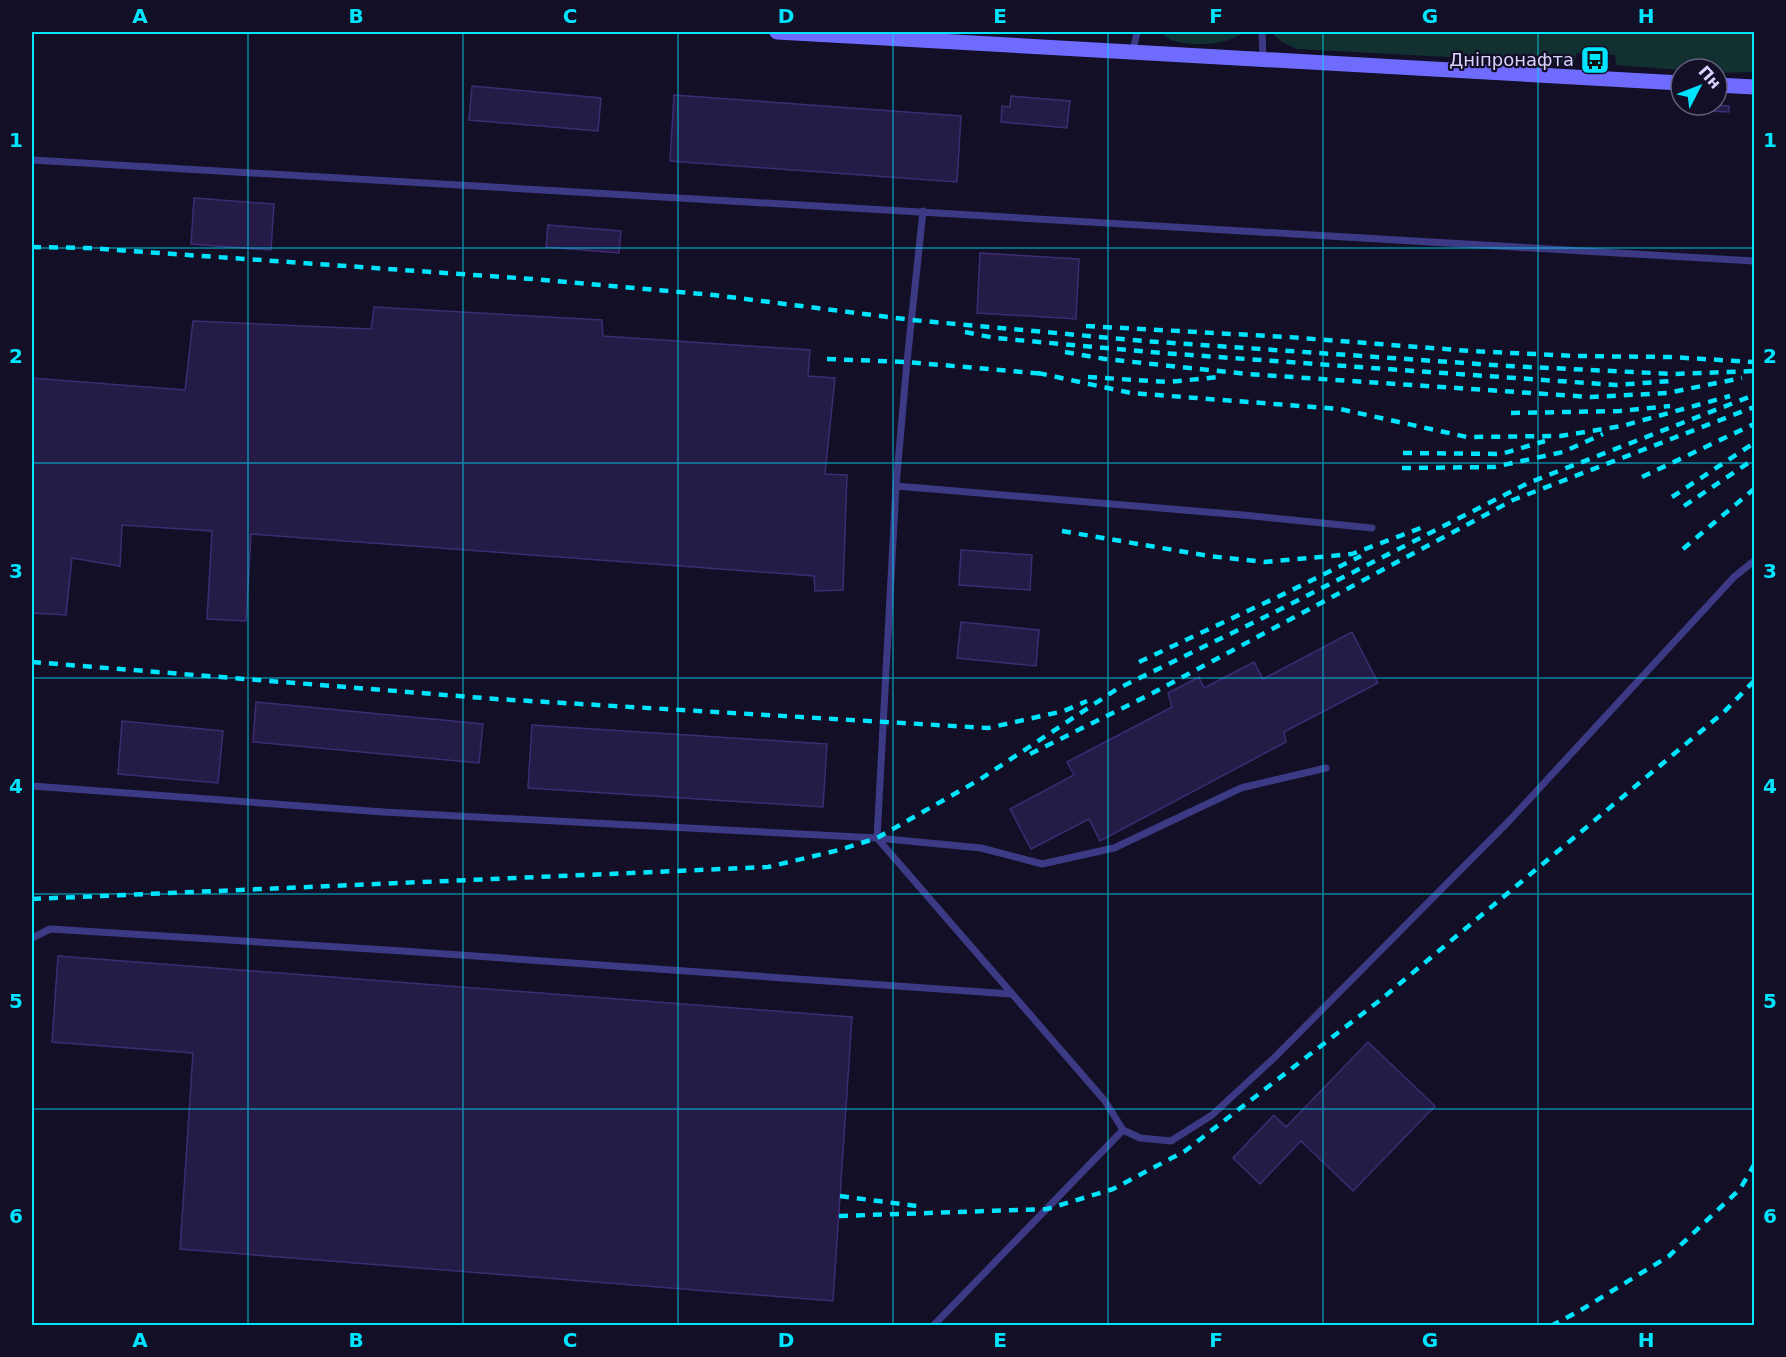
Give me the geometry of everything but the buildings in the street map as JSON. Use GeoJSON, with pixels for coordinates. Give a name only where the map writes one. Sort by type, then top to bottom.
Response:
{"type":"FeatureCollection","features":[{"type":"Feature","properties":{"kind":"main road"},"geometry":{"type":"LineString","coordinates":[[777,32],[1669,82]]}},
{"type":"Feature","properties":{"kind":"main road"},"geometry":{"type":"LineString","coordinates":[[1729,86],[1755,87]]}},
{"type":"Feature","properties":{"kind":"lane"},"geometry":{"type":"LineString","coordinates":[[1133,51],[1137,32]]}},
{"type":"Feature","properties":{"kind":"lane"},"geometry":{"type":"LineString","coordinates":[[1262,32],[1263,60]]}},
{"type":"Feature","properties":{"kind":"lane"},"geometry":{"type":"LineString","coordinates":[[32,160],[1755,261]]}},
{"type":"Feature","properties":{"kind":"lane"},"geometry":{"type":"LineString","coordinates":[[923,211],[896,486],[877,838],[1104,1101],[1123,1130],[1140,1138],[1171,1141],[1212,1115],[1274,1058],[1510,820],[1734,577],[1755,561]]}},
{"type":"Feature","properties":{"kind":"lane"},"geometry":{"type":"LineString","coordinates":[[896,486],[1243,514],[1372,528]]}},
{"type":"Feature","properties":{"kind":"lane"},"geometry":{"type":"LineString","coordinates":[[32,786],[383,812],[877,838],[981,848],[1042,864],[1114,848],[1241,788],[1326,768]]}},
{"type":"Feature","properties":{"kind":"lane"},"geometry":{"type":"LineString","coordinates":[[32,938],[50,929],[1011,994]]}},
{"type":"Feature","properties":{"kind":"lane"},"geometry":{"type":"LineString","coordinates":[[933,1326],[1123,1130]]}},
{"type":"Feature","properties":{"kind":"green space"},"geometry":{"type":"Polygon","coordinates":[[[1159,32],[1243,32],[1219,43],[1188,44],[1171,40],[1159,32]]]}},
{"type":"Feature","properties":{"kind":"green space"},"geometry":{"type":"Polygon","coordinates":[[[1271,32],[1754,32],[1754,72],[1729,73],[1729,57],[1669,57],[1669,69],[1616,65],[1615,55],[1576,53],[1575,64],[1297,49],[1282,42],[1271,32]]]}},
{"type":"Feature","properties":{"kind":"railway"},"geometry":{"type":"LineString","coordinates":[[32,247],[88,248],[532,279],[714,295],[912,320],[1144,341],[1508,366],[1674,374],[1754,371]]}},
{"type":"Feature","properties":{"kind":"railway"},"geometry":{"type":"LineString","coordinates":[[1086,326],[1288,337],[1470,351],[1754,362]]}},
{"type":"Feature","properties":{"kind":"railway"},"geometry":{"type":"LineString","coordinates":[[965,332],[995,338],[1162,353],[1616,385],[1671,381]]}},
{"type":"Feature","properties":{"kind":"railway"},"geometry":{"type":"LineString","coordinates":[[1065,352],[1105,359],[1247,374],[1591,397],[1667,393],[1742,378]]}},
{"type":"Feature","properties":{"kind":"railway"},"geometry":{"type":"LineString","coordinates":[[827,359],[907,362],[1046,374]]}},
{"type":"Feature","properties":{"kind":"railway"},"geometry":{"type":"LineString","coordinates":[[1038,373],[1131,393],[1340,409],[1467,437],[1560,436],[1622,426],[1730,396]]}},
{"type":"Feature","properties":{"kind":"railway"},"geometry":{"type":"LineString","coordinates":[[1088,377],[1168,382],[1219,377]]}},
{"type":"Feature","properties":{"kind":"railway"},"geometry":{"type":"LineString","coordinates":[[32,899],[768,867],[839,850],[877,838],[979,780],[1117,689],[1273,613],[1528,483],[1754,395]]}},
{"type":"Feature","properties":{"kind":"railway"},"geometry":{"type":"LineString","coordinates":[[1511,413],[1620,411],[1670,406]]}},
{"type":"Feature","properties":{"kind":"railway"},"geometry":{"type":"LineString","coordinates":[[1030,754],[1151,694],[1513,500],[1754,407]]}},
{"type":"Feature","properties":{"kind":"railway"},"geometry":{"type":"LineString","coordinates":[[1642,477],[1754,424]]}},
{"type":"Feature","properties":{"kind":"railway"},"geometry":{"type":"LineString","coordinates":[[1402,468],[1494,467],[1563,452],[1603,434]]}},
{"type":"Feature","properties":{"kind":"railway"},"geometry":{"type":"LineString","coordinates":[[1403,453],[1501,454],[1545,441]]}},
{"type":"Feature","properties":{"kind":"railway"},"geometry":{"type":"LineString","coordinates":[[1672,497],[1754,443]]}},
{"type":"Feature","properties":{"kind":"railway"},"geometry":{"type":"LineString","coordinates":[[1684,506],[1754,459]]}},
{"type":"Feature","properties":{"kind":"railway"},"geometry":{"type":"LineString","coordinates":[[1683,549],[1754,489]]}},
{"type":"Feature","properties":{"kind":"railway"},"geometry":{"type":"LineString","coordinates":[[1062,531],[1209,556],[1265,562],[1352,554],[1426,526]]}},
{"type":"Feature","properties":{"kind":"railway"},"geometry":{"type":"LineString","coordinates":[[1139,662],[1361,556]]}},
{"type":"Feature","properties":{"kind":"railway"},"geometry":{"type":"LineString","coordinates":[[32,662],[496,699],[988,728],[1064,711],[1087,701]]}},
{"type":"Feature","properties":{"kind":"railway"},"geometry":{"type":"LineString","coordinates":[[839,1216],[1047,1209],[1113,1189],[1185,1151],[1379,1001],[1724,712],[1754,681]]}},
{"type":"Feature","properties":{"kind":"railway"},"geometry":{"type":"LineString","coordinates":[[1551,1326],[1669,1256],[1740,1189],[1754,1165]]}},
{"type":"Feature","properties":{"kind":"railway"},"geometry":{"type":"LineString","coordinates":[[840,1196],[924,1207]]}},
{"type":"Feature","properties":{"kind":"place","name":"Дніпронафта"},"geometry":{"type":"Point","coordinates":[1595,60]}}]}
